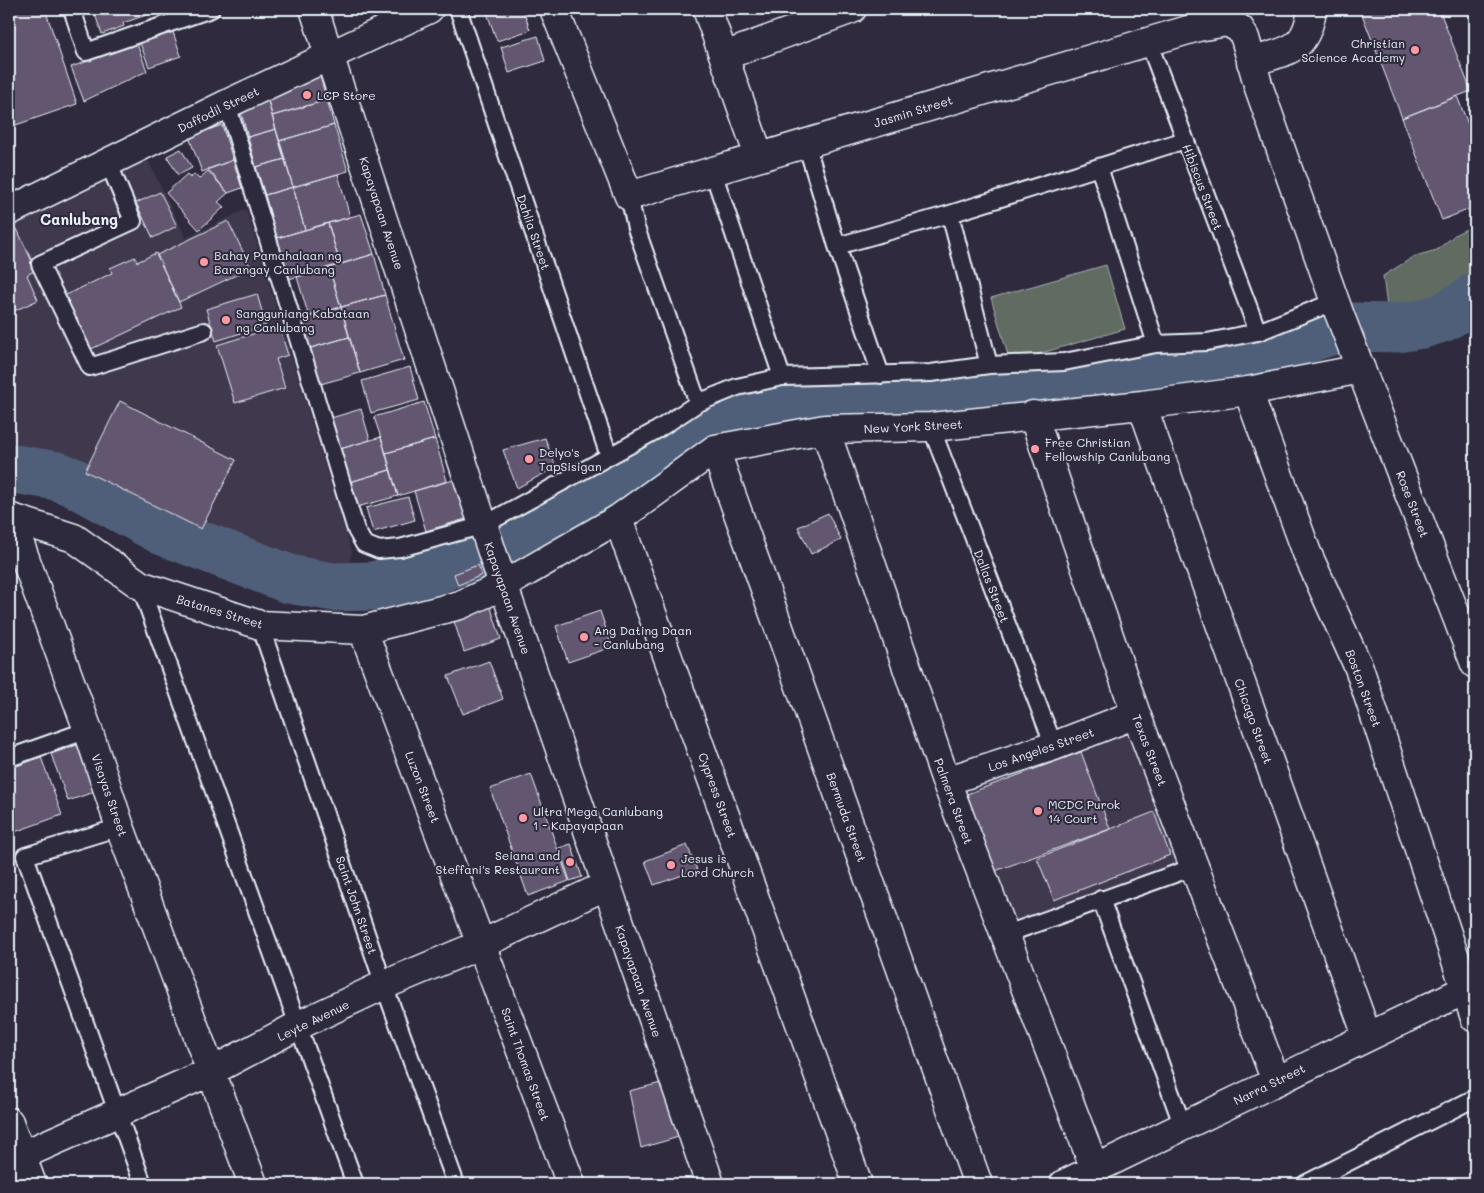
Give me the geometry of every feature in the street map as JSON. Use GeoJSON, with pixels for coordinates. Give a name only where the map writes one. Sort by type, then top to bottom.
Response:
{"type":"FeatureCollection","features":[{"type":"Feature","properties":{"kind":"street","name":"Kapayapaan Avenue"},"geometry":{"type":"LineString","coordinates":[[314,9],[605,886],[710,1184]]}},
{"type":"Feature","properties":{"kind":"street","name":"Daffodil Street"},"geometry":{"type":"LineString","coordinates":[[9,211],[227,104],[430,9]]}},
{"type":"Feature","properties":{"kind":"street"},"geometry":{"type":"LineString","coordinates":[[554,9],[629,196]]}},
{"type":"Feature","properties":{"kind":"street"},"geometry":{"type":"LineString","coordinates":[[707,9],[759,156]]}},
{"type":"Feature","properties":{"kind":"street"},"geometry":{"type":"LineString","coordinates":[[724,56],[852,9]]}},
{"type":"Feature","properties":{"kind":"street"},"geometry":{"type":"LineString","coordinates":[[1251,62],[1293,48],[1301,42],[1307,34],[1312,9]]}},
{"type":"Feature","properties":{"kind":"street","name":"Jasmin Street"},"geometry":{"type":"LineString","coordinates":[[629,196],[1148,41],[1194,18],[1227,22],[1240,29],[1245,38],[1251,62]]}},
{"type":"Feature","properties":{"kind":"street","name":"Rose Street"},"geometry":{"type":"LineString","coordinates":[[1251,62],[1337,307],[1475,664]]}},
{"type":"Feature","properties":{"kind":"street","name":"New York Street"},"geometry":{"type":"LineString","coordinates":[[493,552],[618,519],[715,449],[825,429],[931,428],[1033,415],[1142,405],[1248,391],[1357,356]]}},
{"type":"Feature","properties":{"kind":"street","name":"Boston Street"},"geometry":{"type":"LineString","coordinates":[[1248,391],[1307,553],[1360,668],[1470,988],[1475,1018]]}},
{"type":"Feature","properties":{"kind":"street","name":"Chicago Street"},"geometry":{"type":"LineString","coordinates":[[1142,405],[1367,1036]]}},
{"type":"Feature","properties":{"kind":"street","name":"Texas Street"},"geometry":{"type":"LineString","coordinates":[[1033,415],[1136,714],[1276,1081]]}},
{"type":"Feature","properties":{"kind":"street","name":"Palmera Street"},"geometry":{"type":"LineString","coordinates":[[825,429],[946,781],[1095,1169]]}},
{"type":"Feature","properties":{"kind":"street","name":"Bermuda Street"},"geometry":{"type":"LineString","coordinates":[[715,449],[978,1184]]}},
{"type":"Feature","properties":{"kind":"street","name":"Batanes Street"},"geometry":{"type":"LineString","coordinates":[[9,517],[74,538],[140,585],[260,625],[363,630],[460,604],[493,552]]}},
{"type":"Feature","properties":{"kind":"street","name":"Visayas Street"},"geometry":{"type":"LineString","coordinates":[[9,517],[88,730],[120,827],[254,1184]]}},
{"type":"Feature","properties":{"kind":"street","name":"Cypress Street"},"geometry":{"type":"LineString","coordinates":[[618,519],[858,1184]]}},
{"type":"Feature","properties":{"kind":"street","name":"Luzon Street"},"geometry":{"type":"LineString","coordinates":[[363,630],[482,944]]}},
{"type":"Feature","properties":{"kind":"street","name":"Los Angeles Street"},"geometry":{"type":"LineString","coordinates":[[946,781],[1054,746],[1136,714]]}},
{"type":"Feature","properties":{"kind":"street","name":"Leyte Avenue"},"geometry":{"type":"LineString","coordinates":[[15,1159],[212,1071],[297,1026],[384,985],[482,944],[605,886]]}},
{"type":"Feature","properties":{"kind":"street","name":"Saint Thomas Street"},"geometry":{"type":"LineString","coordinates":[[482,944],[570,1184]]}},
{"type":"Feature","properties":{"kind":"street","name":"Narra Street"},"geometry":{"type":"LineString","coordinates":[[1064,1184],[1367,1036],[1470,988]]}},
{"type":"Feature","properties":{"kind":"street"},"geometry":{"type":"LineString","coordinates":[[9,1122],[15,1159],[32,1184]]}},
{"type":"Feature","properties":{"kind":"lane"},"geometry":{"type":"LineString","coordinates":[[72,9],[86,52],[211,9]]}},
{"type":"Feature","properties":{"kind":"lane","name":"Dahlia Street"},"geometry":{"type":"LineString","coordinates":[[458,9],[609,456]]}},
{"type":"Feature","properties":{"kind":"lane","name":"Hibiscus Street"},"geometry":{"type":"LineString","coordinates":[[1148,41],[1258,332]]}},
{"type":"Feature","properties":{"kind":"lane"},"geometry":{"type":"LineString","coordinates":[[227,104],[360,539],[370,548],[493,552],[609,456],[656,430],[698,403],[737,387],[782,377],[931,373],[989,365],[1064,362],[1156,344],[1208,342],[1258,332],[1337,307]]}},
{"type":"Feature","properties":{"kind":"lane"},"geometry":{"type":"LineString","coordinates":[[837,246],[950,214],[1184,140]]}},
{"type":"Feature","properties":{"kind":"lane"},"geometry":{"type":"LineString","coordinates":[[806,143],[837,246],[881,375]]}},
{"type":"Feature","properties":{"kind":"lane"},"geometry":{"type":"LineString","coordinates":[[108,162],[132,222],[40,264],[90,367],[204,331]]}},
{"type":"Feature","properties":{"kind":"lane"},"geometry":{"type":"LineString","coordinates":[[1099,167],[1156,344]]}},
{"type":"Feature","properties":{"kind":"lane"},"geometry":{"type":"LineString","coordinates":[[713,172],[782,377]]}},
{"type":"Feature","properties":{"kind":"lane"},"geometry":{"type":"LineString","coordinates":[[629,196],[636,228],[698,403]]}},
{"type":"Feature","properties":{"kind":"lane"},"geometry":{"type":"LineString","coordinates":[[950,214],[989,365]]}},
{"type":"Feature","properties":{"kind":"lane","name":"Dallas Street"},"geometry":{"type":"LineString","coordinates":[[931,428],[1054,746]]}},
{"type":"Feature","properties":{"kind":"lane"},"geometry":{"type":"LineString","coordinates":[[140,585],[355,1184]]}},
{"type":"Feature","properties":{"kind":"lane","name":"Saint John Street"},"geometry":{"type":"LineString","coordinates":[[260,625],[384,985],[456,1184]]}},
{"type":"Feature","properties":{"kind":"lane"},"geometry":{"type":"LineString","coordinates":[[9,758],[88,730]]}},
{"type":"Feature","properties":{"kind":"lane"},"geometry":{"type":"LineString","coordinates":[[120,827],[25,856],[143,1184]]}},
{"type":"Feature","properties":{"kind":"lane"},"geometry":{"type":"LineString","coordinates":[[1004,935],[1194,867]]}},
{"type":"Feature","properties":{"kind":"lane"},"geometry":{"type":"LineString","coordinates":[[1101,899],[1183,1127]]}},
{"type":"Feature","properties":{"kind":"lane"},"geometry":{"type":"LineString","coordinates":[[1305,1184],[1475,1098]]}},
{"type":"Feature","properties":{"kind":"shaded area"},"geometry":{"type":"Polygon","coordinates":[[[147,158],[186,238],[246,209],[352,553],[344,579],[307,573],[270,563],[162,521],[75,469],[56,462],[9,455],[9,314],[12,312],[9,305],[9,226],[147,158]]]}},
{"type":"Feature","properties":{"kind":"shaded area"},"geometry":{"type":"Polygon","coordinates":[[[1475,225],[1475,320],[1441,323],[1410,330],[1387,307],[1383,276],[1415,256],[1437,250],[1456,234],[1475,225]]]}},
{"type":"Feature","properties":{"kind":"shaded area"},"geometry":{"type":"Polygon","coordinates":[[[1106,265],[1125,329],[1010,362],[991,298],[1106,265]]]}},
{"type":"Feature","properties":{"kind":"shaded area"},"geometry":{"type":"Polygon","coordinates":[[[9,455],[56,462],[75,469],[162,521],[270,563],[307,573],[344,579],[385,577],[472,545],[479,563],[386,594],[363,599],[289,594],[160,548],[113,515],[77,497],[9,482],[9,455]]]}},
{"type":"Feature","properties":{"kind":"shaded area"},"geometry":{"type":"Polygon","coordinates":[[[1132,726],[1183,866],[1014,927],[962,787],[1132,726]]]}},
{"type":"Feature","properties":{"kind":"building"},"geometry":{"type":"Polygon","coordinates":[[[21,9],[45,9],[77,104],[13,126],[9,114],[9,13],[21,9]]]}},
{"type":"Feature","properties":{"kind":"building"},"geometry":{"type":"Polygon","coordinates":[[[93,9],[164,9],[123,23],[124,26],[102,34],[93,9]]]}},
{"type":"Feature","properties":{"kind":"building"},"geometry":{"type":"Polygon","coordinates":[[[523,9],[530,30],[497,41],[486,10],[523,9]]]}},
{"type":"Feature","properties":{"kind":"building","name":"Christian Science Academy"},"geometry":{"type":"Polygon","coordinates":[[[1360,9],[1439,9],[1471,91],[1402,118],[1360,9]]]}},
{"type":"Feature","properties":{"kind":"building"},"geometry":{"type":"Polygon","coordinates":[[[173,32],[181,56],[149,67],[140,43],[173,32]]]}},
{"type":"Feature","properties":{"kind":"building"},"geometry":{"type":"Polygon","coordinates":[[[538,36],[545,61],[509,73],[501,47],[538,36]]]}},
{"type":"Feature","properties":{"kind":"building"},"geometry":{"type":"Polygon","coordinates":[[[137,44],[147,71],[84,101],[71,67],[137,44]]]}},
{"type":"Feature","properties":{"kind":"building"},"geometry":{"type":"Polygon","coordinates":[[[319,73],[327,100],[272,116],[267,97],[319,73]]]}},
{"type":"Feature","properties":{"kind":"building"},"geometry":{"type":"Polygon","coordinates":[[[1457,96],[1475,142],[1475,207],[1442,220],[1402,118],[1457,96]]]}},
{"type":"Feature","properties":{"kind":"building"},"geometry":{"type":"Polygon","coordinates":[[[267,97],[276,129],[248,137],[240,109],[267,97]]]}},
{"type":"Feature","properties":{"kind":"building"},"geometry":{"type":"Polygon","coordinates":[[[327,100],[334,125],[279,141],[272,116],[327,100]]]}},
{"type":"Feature","properties":{"kind":"building"},"geometry":{"type":"Polygon","coordinates":[[[222,125],[233,160],[202,172],[189,137],[222,125]]]}},
{"type":"Feature","properties":{"kind":"building"},"geometry":{"type":"Polygon","coordinates":[[[334,125],[348,171],[293,187],[279,141],[334,125]]]}},
{"type":"Feature","properties":{"kind":"building"},"geometry":{"type":"Polygon","coordinates":[[[276,129],[285,159],[256,167],[248,137],[276,129]]]}},
{"type":"Feature","properties":{"kind":"building"},"geometry":{"type":"Polygon","coordinates":[[[181,149],[192,168],[178,175],[167,156],[181,149]]]}},
{"type":"Feature","properties":{"kind":"building"},"geometry":{"type":"Polygon","coordinates":[[[285,159],[293,187],[265,195],[256,167],[285,159]]]}},
{"type":"Feature","properties":{"kind":"building"},"geometry":{"type":"Polygon","coordinates":[[[233,160],[242,188],[228,193],[208,169],[233,160]]]}},
{"type":"Feature","properties":{"kind":"building"},"geometry":{"type":"Polygon","coordinates":[[[208,171],[228,193],[218,202],[224,207],[199,230],[166,193],[187,174],[190,178],[194,174],[199,179],[208,171]]]}},
{"type":"Feature","properties":{"kind":"building"},"geometry":{"type":"Polygon","coordinates":[[[338,174],[350,217],[305,230],[293,187],[338,174]]]}},
{"type":"Feature","properties":{"kind":"building"},"geometry":{"type":"Polygon","coordinates":[[[293,187],[305,230],[277,238],[265,195],[293,187]]]}},
{"type":"Feature","properties":{"kind":"building"},"geometry":{"type":"Polygon","coordinates":[[[160,192],[177,226],[153,238],[136,203],[160,192]]]}},
{"type":"Feature","properties":{"kind":"building"},"geometry":{"type":"Polygon","coordinates":[[[361,214],[374,254],[340,264],[328,223],[361,214]]]}},
{"type":"Feature","properties":{"kind":"building","name":"Bahay Pamahalaan ng Barangay Canlubang"},"geometry":{"type":"Polygon","coordinates":[[[228,221],[251,268],[179,302],[157,255],[228,221]]]}},
{"type":"Feature","properties":{"kind":"building"},"geometry":{"type":"Polygon","coordinates":[[[328,223],[340,264],[289,279],[277,238],[328,223]]]}},
{"type":"Feature","properties":{"kind":"building"},"geometry":{"type":"Polygon","coordinates":[[[17,229],[36,270],[27,275],[38,300],[14,311],[9,300],[9,232],[17,229]]]}},
{"type":"Feature","properties":{"kind":"building"},"geometry":{"type":"Polygon","coordinates":[[[156,253],[181,307],[89,350],[64,296],[112,273],[110,268],[135,257],[137,262],[156,253]]]}},
{"type":"Feature","properties":{"kind":"building"},"geometry":{"type":"Polygon","coordinates":[[[374,254],[385,295],[341,307],[329,268],[374,254]]]}},
{"type":"Feature","properties":{"kind":"building"},"geometry":{"type":"Polygon","coordinates":[[[329,268],[341,307],[309,317],[297,277],[329,268]]]}},
{"type":"Feature","properties":{"kind":"building"},"geometry":{"type":"Polygon","coordinates":[[[257,294],[266,325],[216,341],[206,309],[257,294]]]}},
{"type":"Feature","properties":{"kind":"building"},"geometry":{"type":"Polygon","coordinates":[[[385,295],[404,360],[360,373],[341,307],[385,295]]]}},
{"type":"Feature","properties":{"kind":"building"},"geometry":{"type":"Polygon","coordinates":[[[341,307],[349,337],[307,349],[298,319],[341,307]]]}},
{"type":"Feature","properties":{"kind":"building"},"geometry":{"type":"Polygon","coordinates":[[[279,326],[288,355],[276,359],[285,388],[235,403],[217,345],[279,326]]]}},
{"type":"Feature","properties":{"kind":"building"},"geometry":{"type":"Polygon","coordinates":[[[349,337],[360,373],[317,385],[307,349],[349,337]]]}},
{"type":"Feature","properties":{"kind":"building"},"geometry":{"type":"Polygon","coordinates":[[[410,367],[419,400],[371,413],[362,381],[410,367]]]}},
{"type":"Feature","properties":{"kind":"building"},"geometry":{"type":"Polygon","coordinates":[[[120,401],[236,460],[201,529],[85,471],[120,401]]]}},
{"type":"Feature","properties":{"kind":"building"},"geometry":{"type":"Polygon","coordinates":[[[424,402],[435,439],[386,453],[374,417],[424,402]]]}},
{"type":"Feature","properties":{"kind":"building"},"geometry":{"type":"Polygon","coordinates":[[[361,409],[370,440],[340,449],[331,418],[361,409]]]}},
{"type":"Feature","properties":{"kind":"building"},"geometry":{"type":"Polygon","coordinates":[[[381,437],[390,470],[350,482],[340,449],[381,437]]]}},
{"type":"Feature","properties":{"kind":"building","name":"Delyo's TapSisigan"},"geometry":{"type":"Polygon","coordinates":[[[545,438],[556,467],[517,488],[503,450],[545,438]]]}},
{"type":"Feature","properties":{"kind":"building"},"geometry":{"type":"Polygon","coordinates":[[[435,439],[447,481],[398,496],[386,453],[435,439]]]}},
{"type":"Feature","properties":{"kind":"building"},"geometry":{"type":"Polygon","coordinates":[[[390,470],[398,496],[357,507],[350,482],[390,470]]]}},
{"type":"Feature","properties":{"kind":"building"},"geometry":{"type":"Polygon","coordinates":[[[461,478],[472,517],[426,531],[414,491],[461,478]]]}},
{"type":"Feature","properties":{"kind":"building"},"geometry":{"type":"Polygon","coordinates":[[[408,497],[415,520],[373,532],[366,508],[408,497]]]}},
{"type":"Feature","properties":{"kind":"building"},"geometry":{"type":"Polygon","coordinates":[[[828,513],[841,540],[811,554],[798,527],[828,513]]]}},
{"type":"Feature","properties":{"kind":"building"},"geometry":{"type":"Polygon","coordinates":[[[478,565],[482,575],[458,585],[454,574],[478,565]]]}},
{"type":"Feature","properties":{"kind":"building"},"geometry":{"type":"Polygon","coordinates":[[[489,602],[501,639],[464,652],[452,615],[489,602]]]}},
{"type":"Feature","properties":{"kind":"building","name":"Ang Dating Daan - Canlubang"},"geometry":{"type":"Polygon","coordinates":[[[600,611],[612,647],[568,662],[556,626],[600,611]]]}},
{"type":"Feature","properties":{"kind":"building"},"geometry":{"type":"Polygon","coordinates":[[[489,661],[503,699],[463,714],[448,676],[489,661]]]}},
{"type":"Feature","properties":{"kind":"building"},"geometry":{"type":"Polygon","coordinates":[[[77,745],[94,792],[68,801],[51,754],[77,745]]]}},
{"type":"Feature","properties":{"kind":"building","name":"MCDC Purok 14 Court"},"geometry":{"type":"Polygon","coordinates":[[[1081,752],[1110,829],[995,871],[967,794],[1081,752]]]}},
{"type":"Feature","properties":{"kind":"building"},"geometry":{"type":"Polygon","coordinates":[[[41,757],[62,815],[9,834],[9,769],[41,757]]]}},
{"type":"Feature","properties":{"kind":"building","name":"Ultra Mega Canlubang 1 - Kapayapaan"},"geometry":{"type":"Polygon","coordinates":[[[531,774],[569,881],[528,896],[490,789],[531,774]]]}},
{"type":"Feature","properties":{"kind":"building"},"geometry":{"type":"Polygon","coordinates":[[[1154,812],[1170,855],[1054,900],[1037,858],[1154,812]]]}},
{"type":"Feature","properties":{"kind":"building","name":"Seiana and Steffani's Restaurant"},"geometry":{"type":"Polygon","coordinates":[[[571,844],[582,877],[570,881],[559,848],[571,844]]]}},
{"type":"Feature","properties":{"kind":"building","name":"Jesus is Lord Church"},"geometry":{"type":"Polygon","coordinates":[[[687,845],[697,870],[654,885],[645,861],[687,845]]]}},
{"type":"Feature","properties":{"kind":"building"},"geometry":{"type":"Polygon","coordinates":[[[669,1081],[682,1136],[641,1148],[629,1091],[669,1081]]]}},
{"type":"Feature","properties":{"kind":"waterway"},"geometry":{"type":"LineString","coordinates":[[9,468],[57,476],[73,482],[161,530],[289,579],[333,587],[373,586],[438,569],[494,549],[546,525],[578,509],[643,464],[721,421],[814,399],[899,398],[1241,359],[1337,329],[1354,327],[1397,328],[1422,324],[1442,318],[1475,297]]}},
{"type":"Feature","properties":{"kind":"place","name":"Christian Science Academy"},"geometry":{"type":"Point","coordinates":[1415,50]}},
{"type":"Feature","properties":{"kind":"place","name":"LCP Store"},"geometry":{"type":"Point","coordinates":[307,95]}},
{"type":"Feature","properties":{"kind":"place","name":"Bahay Pamahalaan ng Barangay Canlubang"},"geometry":{"type":"Point","coordinates":[204,262]}},
{"type":"Feature","properties":{"kind":"place","name":"Sangguniang Kabataan ng Canlubang"},"geometry":{"type":"Point","coordinates":[226,320]}},
{"type":"Feature","properties":{"kind":"place","name":"Free Christian Fellowship Canlubang"},"geometry":{"type":"Point","coordinates":[1035,449]}},
{"type":"Feature","properties":{"kind":"place","name":"Delyo's TapSisigan"},"geometry":{"type":"Point","coordinates":[529,459]}},
{"type":"Feature","properties":{"kind":"place","name":"Ang Dating Daan - Canlubang"},"geometry":{"type":"Point","coordinates":[584,637]}},
{"type":"Feature","properties":{"kind":"place","name":"MCDC Purok 14 Court"},"geometry":{"type":"Point","coordinates":[1038,811]}},
{"type":"Feature","properties":{"kind":"place","name":"Ultra Mega Canlubang 1 - Kapayapaan"},"geometry":{"type":"Point","coordinates":[523,818]}},
{"type":"Feature","properties":{"kind":"place","name":"Seiana and Steffani's Restaurant"},"geometry":{"type":"Point","coordinates":[570,862]}},
{"type":"Feature","properties":{"kind":"place","name":"Jesus is Lord Church"},"geometry":{"type":"Point","coordinates":[671,865]}},
{"type":"Feature","properties":{"kind":"district","name":"Canlubang"},"geometry":{"type":"Point","coordinates":[79,219]}}]}
